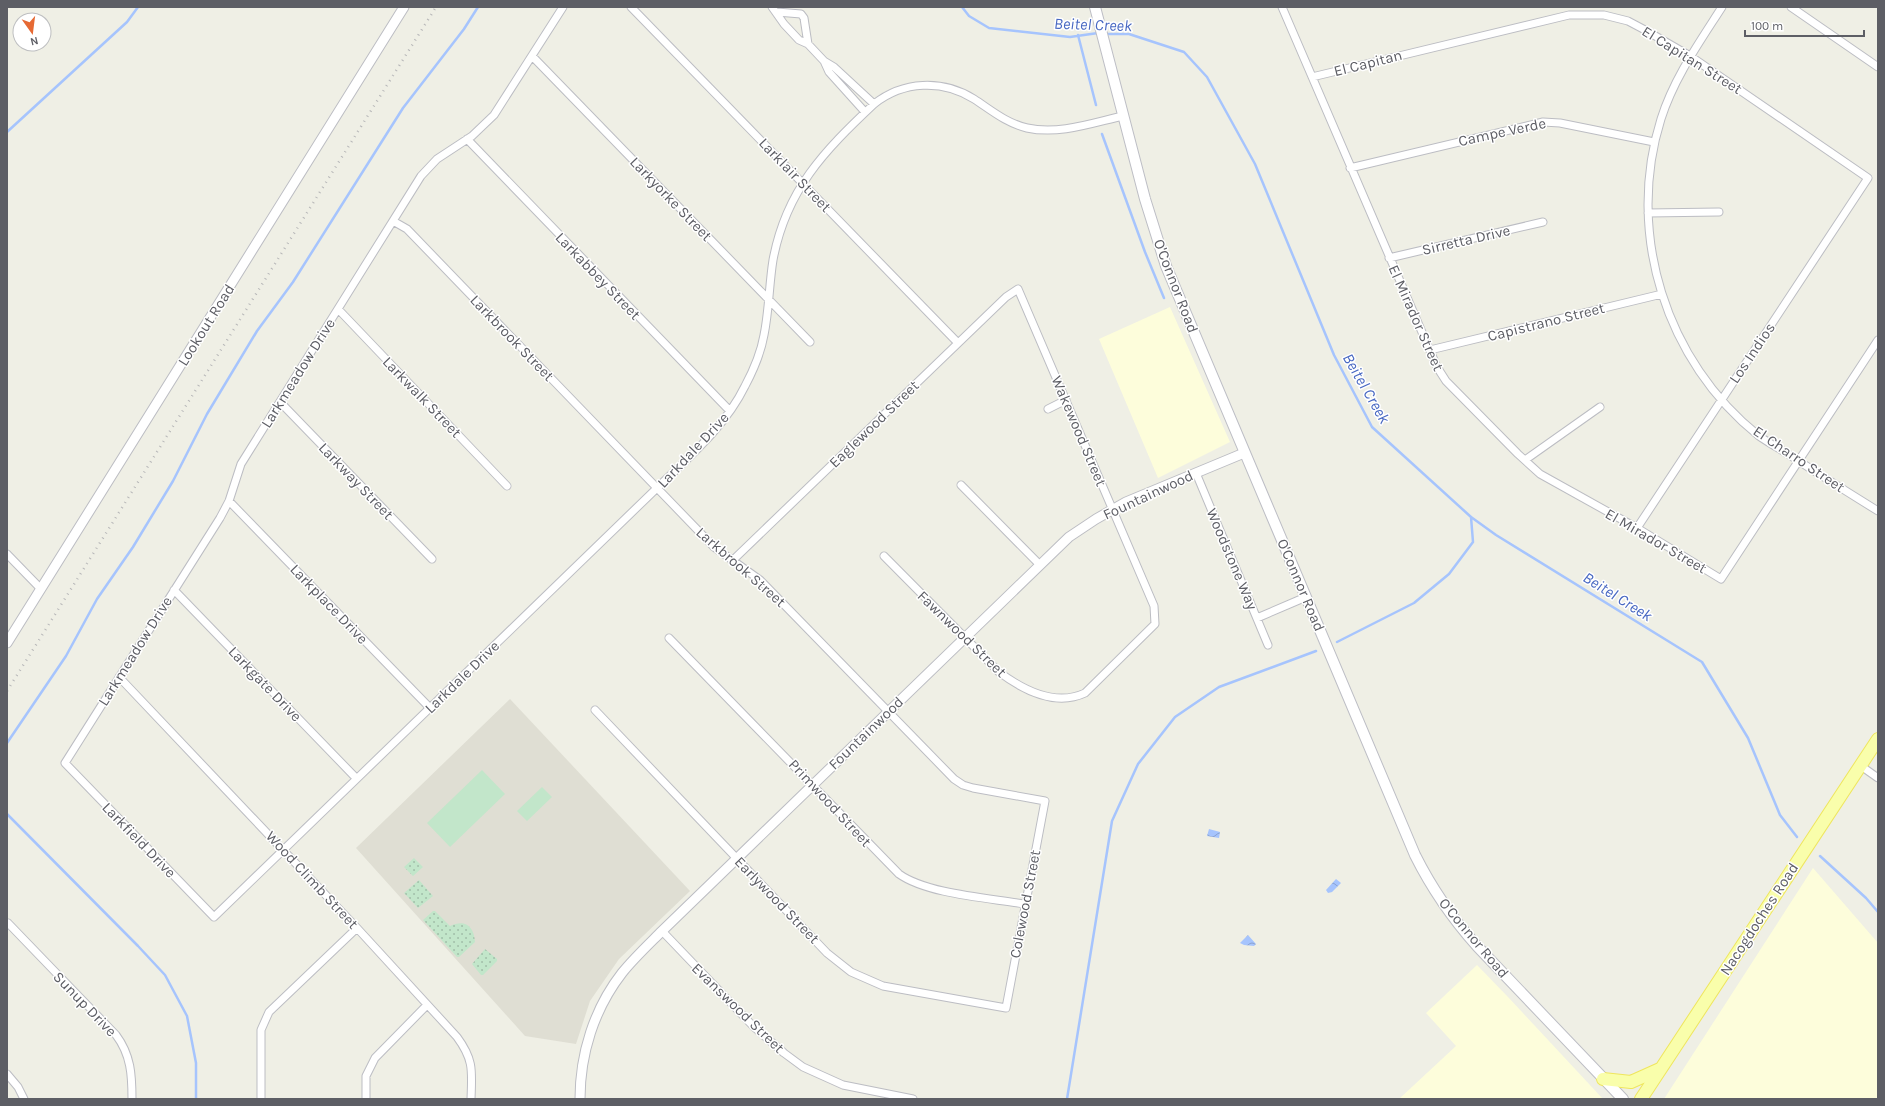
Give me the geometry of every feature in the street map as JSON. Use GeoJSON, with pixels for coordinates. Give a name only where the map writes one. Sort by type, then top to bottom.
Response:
{"type":"FeatureCollection","features":[{"type":"Feature","properties":{"kind":"main road","name":"O'Connor Road"},"geometry":{"type":"LineString","coordinates":[[1095,7],[1144,199],[1166,266],[1415,855],[1429,883],[1454,920],[1623,1099]]}},
{"type":"Feature","properties":{"kind":"main road","name":"Nacogdoches Road"},"geometry":{"type":"LineString","coordinates":[[1641,1099],[1878,739]]}},
{"type":"Feature","properties":{"kind":"main road"},"geometry":{"type":"LineString","coordinates":[[1603,1079],[1631,1082],[1661,1068]]}},
{"type":"Feature","properties":{"kind":"street","name":"Lookout Road"},"geometry":{"type":"LineString","coordinates":[[7,643],[404,7]]}},
{"type":"Feature","properties":{"kind":"street","name":"Larkmeadow Drive"},"geometry":{"type":"LineString","coordinates":[[65,763],[220,518],[241,464],[428,167],[444,153],[467,139],[494,115],[563,7]]}},
{"type":"Feature","properties":{"kind":"street","name":"Larklair Street"},"geometry":{"type":"LineString","coordinates":[[631,7],[958,343]]}},
{"type":"Feature","properties":{"kind":"street","name":"El Mirador Street"},"geometry":{"type":"LineString","coordinates":[[1282,7],[1350,168],[1437,367],[1446,381],[1525,460],[1550,480],[1637,528],[1721,579],[1798,461]]}},
{"type":"Feature","properties":{"kind":"street","name":"El Charro Street"},"geometry":{"type":"LineString","coordinates":[[1722,7],[1690,56],[1669,98],[1654,142],[1649,186],[1648,213],[1656,274],[1662,294],[1668,312],[1685,350],[1693,364],[1721,399],[1760,436],[1878,511]]}},
{"type":"Feature","properties":{"kind":"street"},"geometry":{"type":"LineString","coordinates":[[1791,7],[1878,67]]}},
{"type":"Feature","properties":{"kind":"street"},"geometry":{"type":"LineString","coordinates":[[774,10],[784,24],[799,40],[808,44],[824,61],[834,67],[874,104]]}},
{"type":"Feature","properties":{"kind":"street"},"geometry":{"type":"LineString","coordinates":[[774,10],[800,14],[804,18],[808,44]]}},
{"type":"Feature","properties":{"kind":"street","name":"El Capitan Street"},"geometry":{"type":"LineString","coordinates":[[1425,50],[1568,15],[1592,14],[1628,21],[1690,56],[1868,178]]}},
{"type":"Feature","properties":{"kind":"street","name":"El Capitan"},"geometry":{"type":"LineString","coordinates":[[1312,77],[1425,50]]}},
{"type":"Feature","properties":{"kind":"street","name":"Larkyorke Street"},"geometry":{"type":"LineString","coordinates":[[532,56],[810,342]]}},
{"type":"Feature","properties":{"kind":"street"},"geometry":{"type":"LineString","coordinates":[[824,61],[829,72],[865,112]]}},
{"type":"Feature","properties":{"kind":"street","name":"Larkdale Drive"},"geometry":{"type":"LineString","coordinates":[[214,917],[715,431],[746,386],[758,355],[764,336],[778,239],[785,216],[803,183],[827,150],[874,104],[898,90],[915,86],[932,85],[949,88],[973,98],[995,115],[1027,128],[1050,131],[1123,116]]}},
{"type":"Feature","properties":{"kind":"street","name":"Campe Verde"},"geometry":{"type":"LineString","coordinates":[[1350,168],[1543,122],[1560,123],[1654,142]]}},
{"type":"Feature","properties":{"kind":"street","name":"Larkabbey Street"},"geometry":{"type":"LineString","coordinates":[[467,139],[730,411]]}},
{"type":"Feature","properties":{"kind":"street","name":"Los Indios"},"geometry":{"type":"LineString","coordinates":[[1637,528],[1868,178]]}},
{"type":"Feature","properties":{"kind":"street"},"geometry":{"type":"LineString","coordinates":[[1648,213],[1720,212]]}},
{"type":"Feature","properties":{"kind":"street","name":"Larkbrook Street"},"geometry":{"type":"LineString","coordinates":[[393,221],[407,229],[714,547],[760,580],[890,711],[946,771],[963,785],[1045,801]]}},
{"type":"Feature","properties":{"kind":"street","name":"Sirretta Drive"},"geometry":{"type":"LineString","coordinates":[[1389,258],[1543,222]]}},
{"type":"Feature","properties":{"kind":"street","name":"Eaglewood Street"},"geometry":{"type":"LineString","coordinates":[[732,561],[1006,297],[1018,289]]}},
{"type":"Feature","properties":{"kind":"street","name":"Wakewood Street"},"geometry":{"type":"LineString","coordinates":[[1018,289],[1154,606],[1156,618],[1152,629],[1084,694],[1072,698]]}},
{"type":"Feature","properties":{"kind":"street","name":"Capistrano Street"},"geometry":{"type":"LineString","coordinates":[[1430,350],[1662,294]]}},
{"type":"Feature","properties":{"kind":"street","name":"Larkwalk Street"},"geometry":{"type":"LineString","coordinates":[[338,309],[507,486]]}},
{"type":"Feature","properties":{"kind":"street"},"geometry":{"type":"LineString","coordinates":[[1798,461],[1878,340]]}},
{"type":"Feature","properties":{"kind":"street"},"geometry":{"type":"LineString","coordinates":[[1048,409],[1066,400]]}},
{"type":"Feature","properties":{"kind":"street","name":"Larkway Street"},"geometry":{"type":"LineString","coordinates":[[280,402],[432,559]]}},
{"type":"Feature","properties":{"kind":"street"},"geometry":{"type":"LineString","coordinates":[[1525,460],[1600,407]]}},
{"type":"Feature","properties":{"kind":"street","name":"Fountainwood"},"geometry":{"type":"LineString","coordinates":[[580,1099],[580,1075],[585,1049],[597,1017],[609,993],[621,974],[662,931],[890,711],[1039,564],[1070,537],[1113,509],[1244,453]]}},
{"type":"Feature","properties":{"kind":"street","name":"Woodstone Way"},"geometry":{"type":"LineString","coordinates":[[1196,473],[1268,645]]}},
{"type":"Feature","properties":{"kind":"street"},"geometry":{"type":"LineString","coordinates":[[961,485],[1039,564]]}},
{"type":"Feature","properties":{"kind":"street","name":"Larkplace Drive"},"geometry":{"type":"LineString","coordinates":[[228,500],[430,708]]}},
{"type":"Feature","properties":{"kind":"street"},"geometry":{"type":"LineString","coordinates":[[7,554],[41,590]]}},
{"type":"Feature","properties":{"kind":"street","name":"Fawnwood Street"},"geometry":{"type":"LineString","coordinates":[[884,556],[999,672],[1020,687],[1044,696],[1061,699],[1072,698]]}},
{"type":"Feature","properties":{"kind":"street","name":"Larkgate Drive"},"geometry":{"type":"LineString","coordinates":[[174,590],[356,778]]}},
{"type":"Feature","properties":{"kind":"street"},"geometry":{"type":"LineString","coordinates":[[1257,618],[1306,597]]}},
{"type":"Feature","properties":{"kind":"street","name":"Primwood Street"},"geometry":{"type":"LineString","coordinates":[[669,638],[813,784],[876,851],[909,881],[928,888],[1024,904]]}},
{"type":"Feature","properties":{"kind":"street","name":"Wood Climb Street"},"geometry":{"type":"LineString","coordinates":[[119,677],[283,849],[457,1037],[469,1056],[471,1066],[472,1099]]}},
{"type":"Feature","properties":{"kind":"street","name":"Earlywood Street"},"geometry":{"type":"LineString","coordinates":[[595,710],[827,953],[851,972],[883,986],[1006,1008]]}},
{"type":"Feature","properties":{"kind":"street","name":"Larkfield Drive"},"geometry":{"type":"LineString","coordinates":[[65,763],[214,917]]}},
{"type":"Feature","properties":{"kind":"street"},"geometry":{"type":"LineString","coordinates":[[1861,766],[1878,778]]}},
{"type":"Feature","properties":{"kind":"street","name":"Colewood Street"},"geometry":{"type":"LineString","coordinates":[[1006,1008],[1024,904],[1045,801]]}},
{"type":"Feature","properties":{"kind":"street","name":"Sunup Drive"},"geometry":{"type":"LineString","coordinates":[[8,924],[116,1035],[124,1046],[132,1075],[132,1099]]}},
{"type":"Feature","properties":{"kind":"street"},"geometry":{"type":"LineString","coordinates":[[260,1099],[261,1030],[266,1016],[357,928]]}},
{"type":"Feature","properties":{"kind":"street","name":"Evanswood Street"},"geometry":{"type":"LineString","coordinates":[[662,931],[753,1026],[784,1053],[803,1067],[843,1085],[883,1096],[913,1099]]}},
{"type":"Feature","properties":{"kind":"street"},"geometry":{"type":"LineString","coordinates":[[366,1099],[366,1076],[375,1058],[427,1005]]}},
{"type":"Feature","properties":{"kind":"street"},"geometry":{"type":"LineString","coordinates":[[7,1074],[18,1087],[24,1099]]}},
{"type":"Feature","properties":{"kind":"shaded area"},"geometry":{"type":"Polygon","coordinates":[[[1170,307],[1230,442],[1158,478],[1099,339],[1170,307]]]}},
{"type":"Feature","properties":{"kind":"shaded area"},"geometry":{"type":"Polygon","coordinates":[[[510,699],[690,891],[619,959],[590,1001],[576,1044],[525,1036],[356,848],[510,699]]]}},
{"type":"Feature","properties":{"kind":"shaded area"},"geometry":{"type":"Polygon","coordinates":[[[482,770],[505,794],[450,847],[427,823],[482,770]]]}},
{"type":"Feature","properties":{"kind":"shaded area"},"geometry":{"type":"Polygon","coordinates":[[[542,787],[552,797],[527,821],[517,811],[542,787]]]}},
{"type":"Feature","properties":{"kind":"shaded area"},"geometry":{"type":"Polygon","coordinates":[[[414,858],[423,867],[413,876],[404,867],[414,858]]]}},
{"type":"Feature","properties":{"kind":"shaded area"},"geometry":{"type":"Polygon","coordinates":[[[1813,868],[1878,943],[1878,1099],[1664,1099],[1813,868]]]}},
{"type":"Feature","properties":{"kind":"shaded area"},"geometry":{"type":"Polygon","coordinates":[[[419,880],[433,896],[418,908],[404,893],[419,880]]]}},
{"type":"Feature","properties":{"kind":"shaded area"},"geometry":{"type":"Polygon","coordinates":[[[435,911],[450,926],[460,923],[468,925],[471,928],[475,942],[459,957],[457,957],[423,920],[435,911]]]}},
{"type":"Feature","properties":{"kind":"shaded area"},"geometry":{"type":"Polygon","coordinates":[[[485,949],[497,959],[497,961],[483,975],[481,975],[472,964],[485,949]]]}},
{"type":"Feature","properties":{"kind":"shaded area"},"geometry":{"type":"Polygon","coordinates":[[[1477,965],[1603,1099],[1399,1099],[1456,1046],[1426,1013],[1477,965]]]}},
{"type":"Feature","properties":{"kind":"water"},"geometry":{"type":"Polygon","coordinates":[[[1209,829],[1220,832],[1219,838],[1207,836],[1209,829]]]}},
{"type":"Feature","properties":{"kind":"water"},"geometry":{"type":"Polygon","coordinates":[[[1336,879],[1341,883],[1332,892],[1328,893],[1326,890],[1336,879]]]}},
{"type":"Feature","properties":{"kind":"water"},"geometry":{"type":"Polygon","coordinates":[[[1248,935],[1256,944],[1254,946],[1240,943],[1248,935]]]}},
{"type":"Feature","properties":{"kind":"waterway"},"geometry":{"type":"LineString","coordinates":[[7,132],[127,22],[138,7]]}},
{"type":"Feature","properties":{"kind":"waterway"},"geometry":{"type":"LineString","coordinates":[[7,743],[66,656],[97,599],[133,547],[173,481],[207,414],[257,331],[293,282],[403,108],[464,29],[478,7]]}},
{"type":"Feature","properties":{"kind":"waterway","name":"Beitel Creek"},"geometry":{"type":"LineString","coordinates":[[962,7],[969,16],[989,28],[1070,37],[1098,33]]}},
{"type":"Feature","properties":{"kind":"waterway","name":"Beitel Creek"},"geometry":{"type":"LineString","coordinates":[[1105,34],[1129,34],[1184,52],[1207,77],[1255,164],[1334,355],[1372,427],[1471,517],[1496,535],[1702,662],[1748,738],[1780,815],[1797,837]]}},
{"type":"Feature","properties":{"kind":"waterway"},"geometry":{"type":"LineString","coordinates":[[1078,35],[1096,105]]}},
{"type":"Feature","properties":{"kind":"waterway"},"geometry":{"type":"LineString","coordinates":[[1102,134],[1145,252],[1164,298]]}},
{"type":"Feature","properties":{"kind":"waterway"},"geometry":{"type":"LineString","coordinates":[[1337,642],[1414,603],[1449,574],[1473,542],[1471,517]]}},
{"type":"Feature","properties":{"kind":"waterway"},"geometry":{"type":"LineString","coordinates":[[1067,1099],[1112,821],[1138,764],[1175,717],[1219,687],[1316,651]]}},
{"type":"Feature","properties":{"kind":"waterway"},"geometry":{"type":"LineString","coordinates":[[7,814],[165,975],[187,1016],[196,1063],[196,1099]]}},
{"type":"Feature","properties":{"kind":"waterway","name":"Beitel Creek"},"geometry":{"type":"LineString","coordinates":[[1820,856],[1866,898],[1878,912]]}},
{"type":"Feature","properties":{"kind":"railway"},"geometry":{"type":"LineString","coordinates":[[7,691],[436,7]]}}]}
